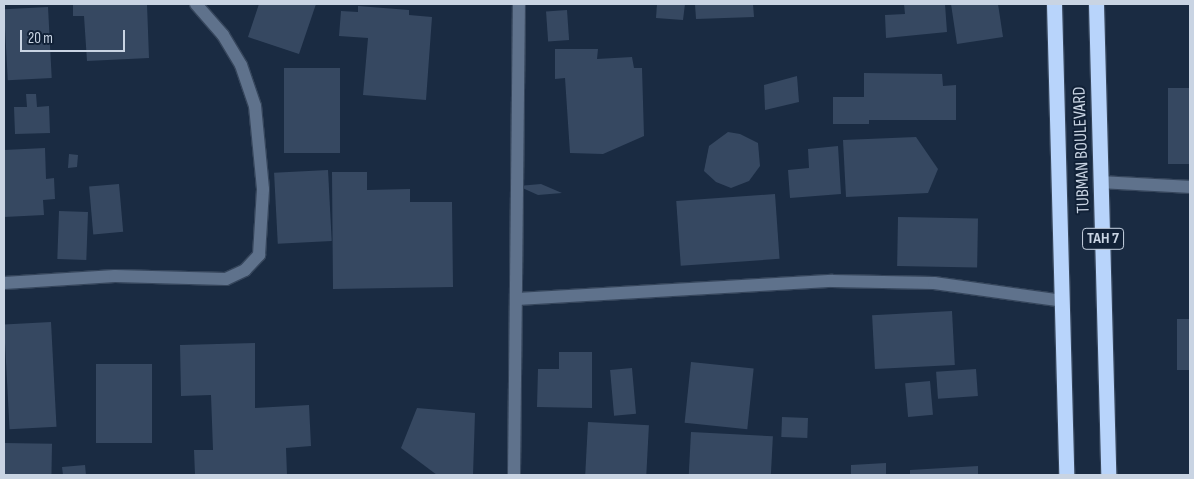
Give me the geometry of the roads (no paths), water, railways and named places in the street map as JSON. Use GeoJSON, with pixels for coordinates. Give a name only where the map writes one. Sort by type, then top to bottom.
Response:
{"type":"FeatureCollection","features":[{"type":"Feature","properties":{"kind":"highway","name":"TUBMAN BOULEVARD"},"geometry":{"type":"LineString","coordinates":[[1054,4],[1066,475]]}},
{"type":"Feature","properties":{"kind":"highway","name":"TUBMAN BOULEVARD"},"geometry":{"type":"LineString","coordinates":[[1096,4],[1108,475]]}},
{"type":"Feature","properties":{"kind":"street"},"geometry":{"type":"LineString","coordinates":[[4,283],[115,276],[226,280],[245,270],[259,255],[263,189],[255,106],[240,65],[223,35],[196,4]]}},
{"type":"Feature","properties":{"kind":"street"},"geometry":{"type":"LineString","coordinates":[[514,475],[520,4]]}},
{"type":"Feature","properties":{"kind":"street"},"geometry":{"type":"LineString","coordinates":[[1101,182],[1190,187]]}},
{"type":"Feature","properties":{"kind":"street"},"geometry":{"type":"LineString","coordinates":[[517,299],[832,281],[934,283],[1063,301]]}}]}
